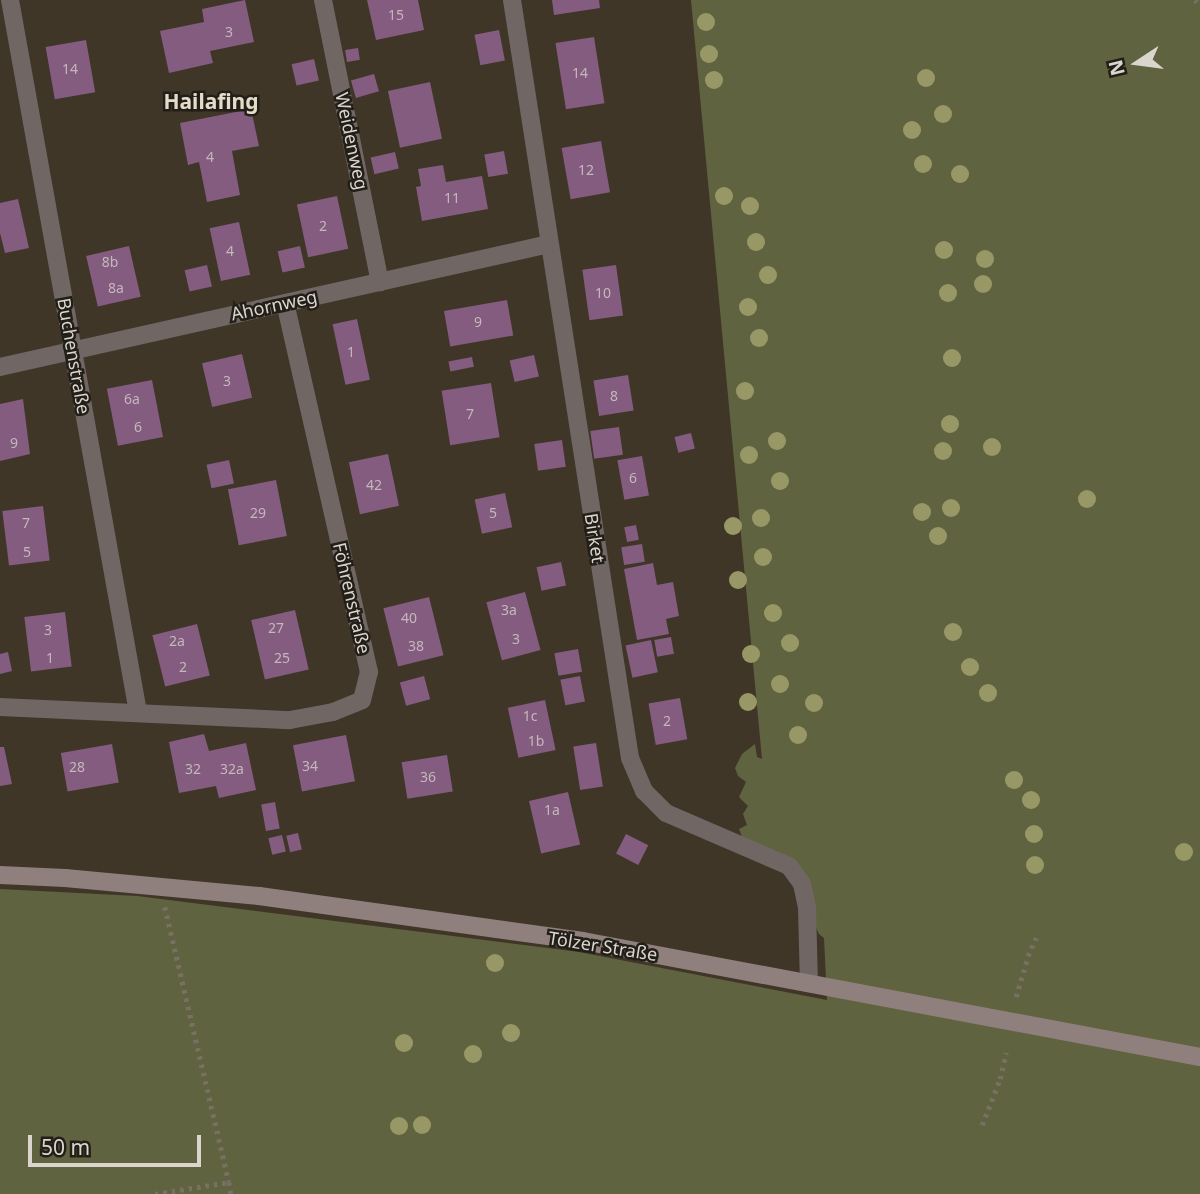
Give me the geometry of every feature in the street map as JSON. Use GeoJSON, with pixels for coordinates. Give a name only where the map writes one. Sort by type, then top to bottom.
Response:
{"type":"FeatureCollection","features":[{"type":"Feature","properties":{"kind":"main road","name":"Tölzer Straße"},"geometry":{"type":"LineString","coordinates":[[0,875],[160,886],[344,907],[583,941],[1200,1057]]}},
{"type":"Feature","properties":{"kind":"street","name":"Buchenstraße"},"geometry":{"type":"LineString","coordinates":[[10,0],[138,712]]}},
{"type":"Feature","properties":{"kind":"street","name":"Weidenweg"},"geometry":{"type":"LineString","coordinates":[[323,0],[380,282]]}},
{"type":"Feature","properties":{"kind":"street","name":"Birket"},"geometry":{"type":"LineString","coordinates":[[512,0],[630,758],[644,791],[666,813],[789,866],[802,884],[807,908],[809,982]]}},
{"type":"Feature","properties":{"kind":"street","name":"Ahornweg"},"geometry":{"type":"LineString","coordinates":[[0,367],[549,244]]}},
{"type":"Feature","properties":{"kind":"street","name":"Föhrenstraße"},"geometry":{"type":"LineString","coordinates":[[0,707],[290,720],[333,712],[362,700],[369,672],[285,303]]}},
{"type":"Feature","properties":{"kind":"path"},"geometry":{"type":"LineString","coordinates":[[160,886],[231,1194]]}},
{"type":"Feature","properties":{"kind":"path"},"geometry":{"type":"LineString","coordinates":[[1016,997],[1036,938]]}},
{"type":"Feature","properties":{"kind":"path"},"geometry":{"type":"LineString","coordinates":[[982,1125],[1000,1079],[1006,1053]]}},
{"type":"Feature","properties":{"kind":"path"},"geometry":{"type":"LineString","coordinates":[[155,1194],[229,1182]]}},
{"type":"Feature","properties":{"kind":"green space"},"geometry":{"type":"Polygon","coordinates":[[[691,0],[1200,0],[1200,1194],[0,1194],[0,889],[137,896],[579,952],[827,1000],[824,938],[819,934],[783,854],[775,850],[767,851],[743,839],[739,829],[747,825],[743,814],[748,806],[739,797],[746,782],[738,776],[735,768],[742,754],[755,744],[757,757],[762,759],[691,0]]]}},
{"type":"Feature","properties":{"kind":"building"},"geometry":{"type":"Polygon","coordinates":[[[245,0],[254,42],[210,51],[213,63],[169,73],[160,31],[204,22],[202,9],[245,0]]]}},
{"type":"Feature","properties":{"kind":"building"},"geometry":{"type":"Polygon","coordinates":[[[367,0],[418,0],[424,30],[376,40],[367,0]]]}},
{"type":"Feature","properties":{"kind":"building"},"geometry":{"type":"Polygon","coordinates":[[[552,0],[599,0],[600,8],[554,15],[552,0]]]}},
{"type":"Feature","properties":{"kind":"building"},"geometry":{"type":"Polygon","coordinates":[[[499,30],[505,60],[480,65],[474,35],[499,30]]]}},
{"type":"Feature","properties":{"kind":"building"},"geometry":{"type":"Polygon","coordinates":[[[594,37],[604,103],[566,109],[555,43],[594,37]]]}},
{"type":"Feature","properties":{"kind":"building"},"geometry":{"type":"Polygon","coordinates":[[[86,40],[95,92],[55,99],[46,47],[86,40]]]}},
{"type":"Feature","properties":{"kind":"building"},"geometry":{"type":"Polygon","coordinates":[[[358,48],[360,60],[347,62],[345,50],[358,48]]]}},
{"type":"Feature","properties":{"kind":"building"},"geometry":{"type":"Polygon","coordinates":[[[314,59],[319,80],[297,86],[292,64],[314,59]]]}},
{"type":"Feature","properties":{"kind":"building"},"geometry":{"type":"Polygon","coordinates":[[[374,74],[379,91],[356,98],[351,81],[374,74]]]}},
{"type":"Feature","properties":{"kind":"building"},"geometry":{"type":"Polygon","coordinates":[[[430,82],[442,139],[400,148],[388,91],[430,82]]]}},
{"type":"Feature","properties":{"kind":"building"},"geometry":{"type":"Polygon","coordinates":[[[251,109],[259,146],[232,151],[240,195],[207,202],[199,162],[188,165],[180,123],[251,109]]]}},
{"type":"Feature","properties":{"kind":"building"},"geometry":{"type":"Polygon","coordinates":[[[601,141],[610,192],[571,199],[562,148],[601,141]]]}},
{"type":"Feature","properties":{"kind":"building"},"geometry":{"type":"Polygon","coordinates":[[[504,151],[508,174],[488,177],[484,154],[504,151]]]}},
{"type":"Feature","properties":{"kind":"building"},"geometry":{"type":"Polygon","coordinates":[[[395,152],[399,169],[374,174],[371,158],[395,152]]]}},
{"type":"Feature","properties":{"kind":"building"},"geometry":{"type":"Polygon","coordinates":[[[443,165],[446,182],[482,176],[488,209],[422,221],[416,187],[421,186],[418,169],[443,165]]]}},
{"type":"Feature","properties":{"kind":"building"},"geometry":{"type":"Polygon","coordinates":[[[337,196],[348,249],[308,257],[297,205],[337,196]]]}},
{"type":"Feature","properties":{"kind":"building"},"geometry":{"type":"Polygon","coordinates":[[[18,199],[29,248],[5,253],[0,233],[0,203],[18,199]]]}},
{"type":"Feature","properties":{"kind":"building"},"geometry":{"type":"Polygon","coordinates":[[[239,222],[250,275],[221,281],[210,228],[239,222]]]}},
{"type":"Feature","properties":{"kind":"building"},"geometry":{"type":"Polygon","coordinates":[[[129,246],[141,297],[98,307],[86,256],[129,246]]]}},
{"type":"Feature","properties":{"kind":"building"},"geometry":{"type":"Polygon","coordinates":[[[300,246],[305,267],[283,273],[278,251],[300,246]]]}},
{"type":"Feature","properties":{"kind":"building"},"geometry":{"type":"Polygon","coordinates":[[[207,265],[212,286],[190,292],[185,270],[207,265]]]}},
{"type":"Feature","properties":{"kind":"building"},"geometry":{"type":"Polygon","coordinates":[[[616,265],[623,316],[589,320],[582,270],[616,265]]]}},
{"type":"Feature","properties":{"kind":"building"},"geometry":{"type":"Polygon","coordinates":[[[507,300],[513,335],[450,347],[444,311],[507,300]]]}},
{"type":"Feature","properties":{"kind":"building"},"geometry":{"type":"Polygon","coordinates":[[[357,319],[370,380],[345,385],[333,324],[357,319]]]}},
{"type":"Feature","properties":{"kind":"building"},"geometry":{"type":"Polygon","coordinates":[[[242,354],[252,398],[212,407],[202,363],[242,354]]]}},
{"type":"Feature","properties":{"kind":"building"},"geometry":{"type":"Polygon","coordinates":[[[534,355],[539,376],[515,382],[510,361],[534,355]]]}},
{"type":"Feature","properties":{"kind":"building"},"geometry":{"type":"Polygon","coordinates":[[[472,357],[474,367],[450,371],[448,362],[472,357]]]}},
{"type":"Feature","properties":{"kind":"building"},"geometry":{"type":"Polygon","coordinates":[[[628,375],[634,411],[599,416],[593,380],[628,375]]]}},
{"type":"Feature","properties":{"kind":"building"},"geometry":{"type":"Polygon","coordinates":[[[152,380],[163,437],[118,446],[107,389],[152,380]]]}},
{"type":"Feature","properties":{"kind":"building"},"geometry":{"type":"Polygon","coordinates":[[[491,383],[500,437],[450,445],[442,391],[491,383]]]}},
{"type":"Feature","properties":{"kind":"building"},"geometry":{"type":"Polygon","coordinates":[[[23,399],[30,454],[0,461],[0,404],[23,399]]]}},
{"type":"Feature","properties":{"kind":"building"},"geometry":{"type":"Polygon","coordinates":[[[619,427],[623,455],[594,459],[590,431],[619,427]]]}},
{"type":"Feature","properties":{"kind":"building"},"geometry":{"type":"Polygon","coordinates":[[[691,433],[695,449],[678,453],[675,437],[691,433]]]}},
{"type":"Feature","properties":{"kind":"building"},"geometry":{"type":"Polygon","coordinates":[[[562,440],[566,467],[538,471],[534,444],[562,440]]]}},
{"type":"Feature","properties":{"kind":"building"},"geometry":{"type":"Polygon","coordinates":[[[388,454],[399,506],[360,514],[349,462],[388,454]]]}},
{"type":"Feature","properties":{"kind":"building"},"geometry":{"type":"Polygon","coordinates":[[[642,456],[649,495],[624,500],[617,460],[642,456]]]}},
{"type":"Feature","properties":{"kind":"building"},"geometry":{"type":"Polygon","coordinates":[[[229,460],[234,483],[211,488],[207,465],[229,460]]]}},
{"type":"Feature","properties":{"kind":"building"},"geometry":{"type":"Polygon","coordinates":[[[276,480],[287,536],[239,545],[228,489],[276,480]]]}},
{"type":"Feature","properties":{"kind":"building"},"geometry":{"type":"Polygon","coordinates":[[[505,493],[512,527],[482,534],[475,499],[505,493]]]}},
{"type":"Feature","properties":{"kind":"building"},"geometry":{"type":"Polygon","coordinates":[[[43,506],[50,561],[9,566],[2,511],[43,506]]]}},
{"type":"Feature","properties":{"kind":"building"},"geometry":{"type":"Polygon","coordinates":[[[636,525],[639,540],[627,542],[624,527],[636,525]]]}},
{"type":"Feature","properties":{"kind":"building"},"geometry":{"type":"Polygon","coordinates":[[[642,544],[645,562],[624,565],[621,547],[642,544]]]}},
{"type":"Feature","properties":{"kind":"building"},"geometry":{"type":"Polygon","coordinates":[[[561,562],[566,585],[542,591],[537,567],[561,562]]]}},
{"type":"Feature","properties":{"kind":"building"},"geometry":{"type":"Polygon","coordinates":[[[653,563],[657,585],[673,582],[679,616],[666,619],[669,634],[637,640],[624,569],[653,563]]]}},
{"type":"Feature","properties":{"kind":"building"},"geometry":{"type":"Polygon","coordinates":[[[525,592],[541,650],[502,660],[486,602],[525,592]]]}},
{"type":"Feature","properties":{"kind":"building"},"geometry":{"type":"Polygon","coordinates":[[[429,597],[444,655],[398,667],[383,608],[429,597]]]}},
{"type":"Feature","properties":{"kind":"building"},"geometry":{"type":"Polygon","coordinates":[[[295,610],[309,669],[265,680],[251,620],[295,610]]]}},
{"type":"Feature","properties":{"kind":"building"},"geometry":{"type":"Polygon","coordinates":[[[65,612],[72,667],[31,672],[24,617],[65,612]]]}},
{"type":"Feature","properties":{"kind":"building"},"geometry":{"type":"Polygon","coordinates":[[[197,624],[210,675],[165,687],[152,635],[197,624]]]}},
{"type":"Feature","properties":{"kind":"building"},"geometry":{"type":"Polygon","coordinates":[[[671,637],[674,654],[657,657],[654,640],[671,637]]]}},
{"type":"Feature","properties":{"kind":"building"},"geometry":{"type":"Polygon","coordinates":[[[651,640],[658,672],[632,678],[626,645],[651,640]]]}},
{"type":"Feature","properties":{"kind":"building"},"geometry":{"type":"Polygon","coordinates":[[[578,649],[582,672],[558,676],[554,653],[578,649]]]}},
{"type":"Feature","properties":{"kind":"building"},"geometry":{"type":"Polygon","coordinates":[[[8,652],[12,671],[0,674],[0,654],[8,652]]]}},
{"type":"Feature","properties":{"kind":"building"},"geometry":{"type":"Polygon","coordinates":[[[424,676],[430,699],[406,706],[400,682],[424,676]]]}},
{"type":"Feature","properties":{"kind":"building"},"geometry":{"type":"Polygon","coordinates":[[[580,676],[585,702],[565,705],[560,680],[580,676]]]}},
{"type":"Feature","properties":{"kind":"building"},"geometry":{"type":"Polygon","coordinates":[[[680,698],[687,739],[656,745],[648,704],[680,698]]]}},
{"type":"Feature","properties":{"kind":"building"},"geometry":{"type":"Polygon","coordinates":[[[545,700],[556,750],[518,758],[508,708],[545,700]]]}},
{"type":"Feature","properties":{"kind":"building"},"geometry":{"type":"Polygon","coordinates":[[[204,734],[209,751],[246,743],[256,790],[219,798],[216,786],[179,793],[169,742],[204,734]]]}},
{"type":"Feature","properties":{"kind":"building"},"geometry":{"type":"Polygon","coordinates":[[[346,735],[355,781],[302,791],[293,745],[346,735]]]}},
{"type":"Feature","properties":{"kind":"building"},"geometry":{"type":"Polygon","coordinates":[[[596,743],[603,786],[580,790],[573,747],[596,743]]]}},
{"type":"Feature","properties":{"kind":"building"},"geometry":{"type":"Polygon","coordinates":[[[112,744],[119,782],[68,791],[61,753],[112,744]]]}},
{"type":"Feature","properties":{"kind":"building"},"geometry":{"type":"Polygon","coordinates":[[[0,747],[4,747],[12,784],[0,786],[0,747]]]}},
{"type":"Feature","properties":{"kind":"building"},"geometry":{"type":"Polygon","coordinates":[[[447,755],[453,792],[407,799],[402,762],[447,755]]]}},
{"type":"Feature","properties":{"kind":"building"},"geometry":{"type":"Polygon","coordinates":[[[568,792],[580,845],[541,854],[529,801],[568,792]]]}},
{"type":"Feature","properties":{"kind":"building"},"geometry":{"type":"Polygon","coordinates":[[[275,802],[280,829],[266,831],[261,804],[275,802]]]}},
{"type":"Feature","properties":{"kind":"building"},"geometry":{"type":"Polygon","coordinates":[[[298,833],[302,850],[290,852],[286,836],[298,833]]]}},
{"type":"Feature","properties":{"kind":"building"},"geometry":{"type":"Polygon","coordinates":[[[626,834],[648,845],[638,865],[616,854],[626,834]]]}},
{"type":"Feature","properties":{"kind":"building"},"geometry":{"type":"Polygon","coordinates":[[[282,835],[286,852],[272,855],[268,838],[282,835]]]}},
{"type":"Feature","properties":{"kind":"district","name":"Hailafing"},"geometry":{"type":"Point","coordinates":[211,101]}}]}
